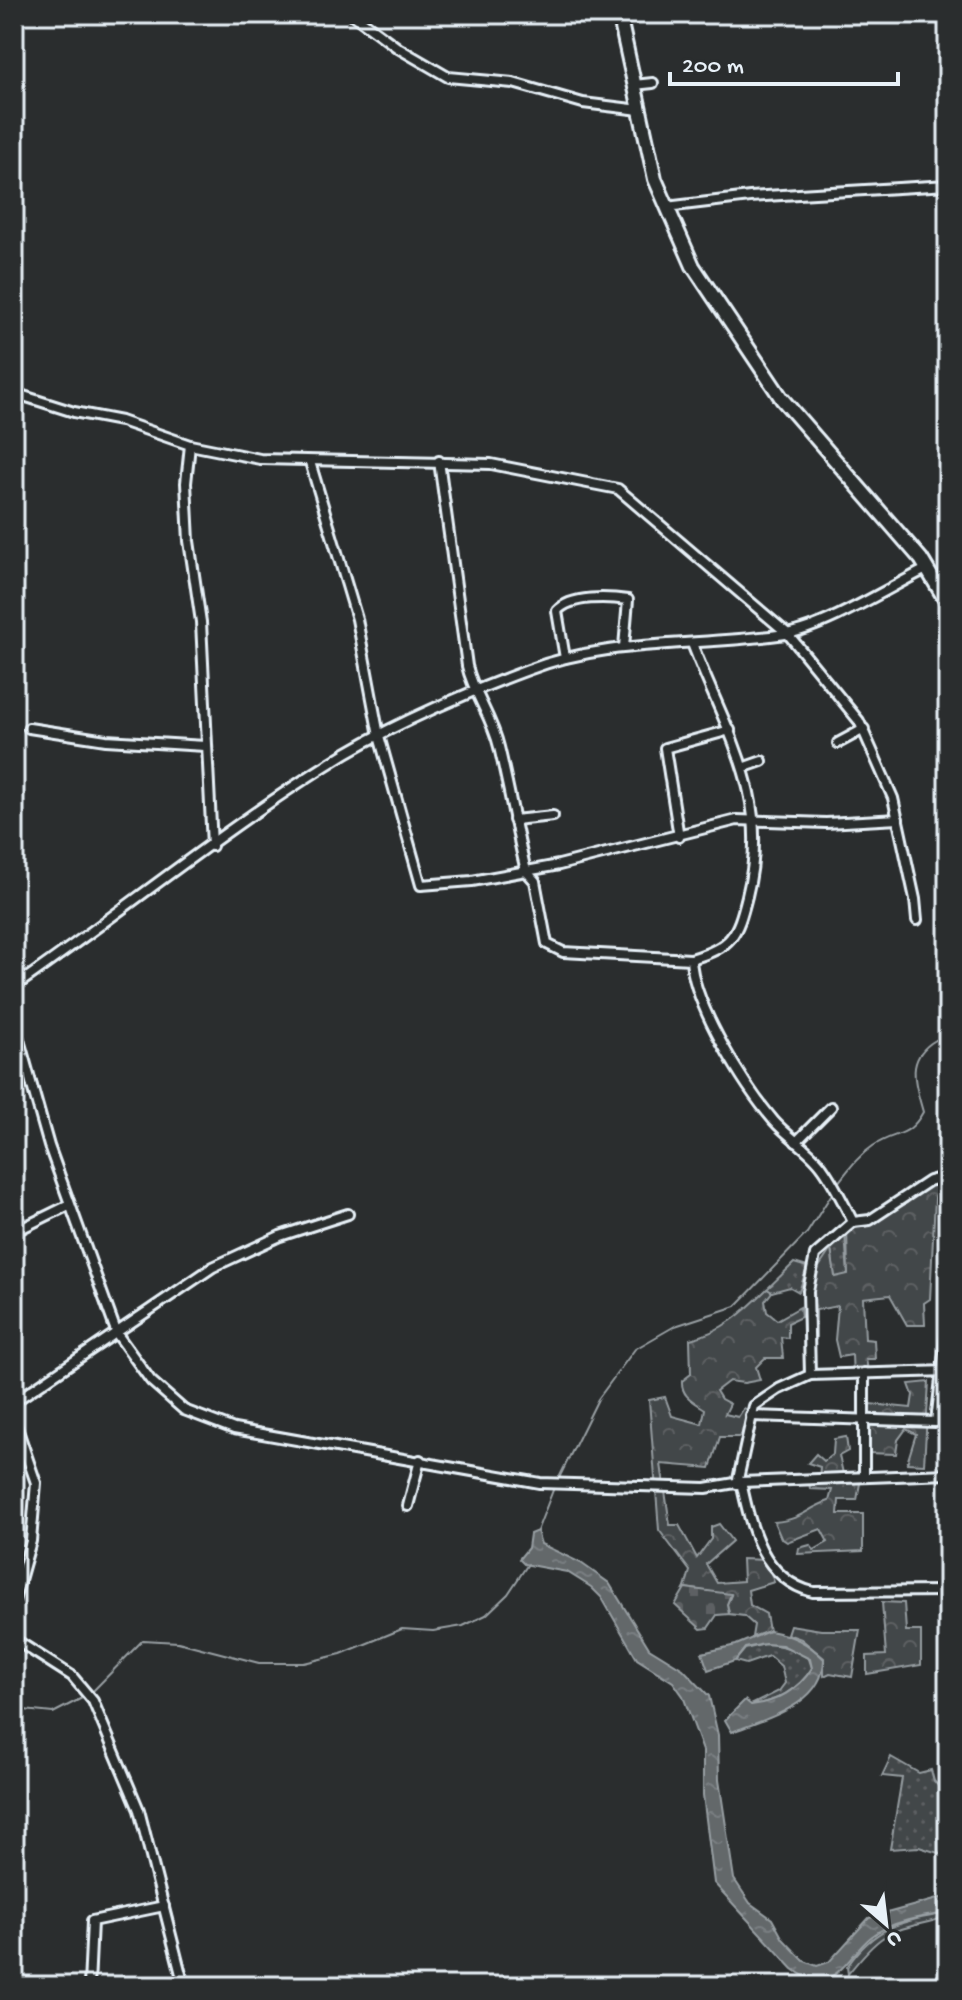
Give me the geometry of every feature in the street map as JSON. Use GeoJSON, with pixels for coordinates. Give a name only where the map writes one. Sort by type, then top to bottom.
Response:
{"type":"FeatureCollection","features":[{"type":"Feature","properties":{"kind":"main road"},"geometry":{"type":"LineString","coordinates":[[619,14],[665,207],[700,278],[761,370],[809,433],[943,583],[948,604]]}},
{"type":"Feature","properties":{"kind":"street"},"geometry":{"type":"LineString","coordinates":[[352,14],[398,48],[448,77],[513,83],[583,103],[640,110]]}},
{"type":"Feature","properties":{"kind":"street"},"geometry":{"type":"LineString","coordinates":[[634,85],[653,83]]}},
{"type":"Feature","properties":{"kind":"street"},"geometry":{"type":"LineString","coordinates":[[665,207],[750,197],[948,185]]}},
{"type":"Feature","properties":{"kind":"street"},"geometry":{"type":"LineString","coordinates":[[14,393],[74,412],[121,421],[190,445],[260,459],[310,462],[439,461],[529,470],[618,489],[788,634],[864,729],[885,775],[898,819],[917,920]]}},
{"type":"Feature","properties":{"kind":"street"},"geometry":{"type":"LineString","coordinates":[[190,445],[186,483],[189,541],[201,613],[212,846]]}},
{"type":"Feature","properties":{"kind":"street"},"geometry":{"type":"LineString","coordinates":[[439,461],[474,693],[484,706],[499,747],[526,871],[535,881],[550,947],[563,952],[691,959],[720,949],[735,935],[753,870],[756,820],[745,767],[693,646]]}},
{"type":"Feature","properties":{"kind":"street"},"geometry":{"type":"LineString","coordinates":[[310,462],[357,619],[379,736],[421,885],[472,881],[526,871],[679,837],[737,820],[826,823],[898,819]]}},
{"type":"Feature","properties":{"kind":"street"},"geometry":{"type":"LineString","coordinates":[[14,987],[315,773],[379,736],[474,693],[565,658],[624,647],[693,646],[788,634],[928,568]]}},
{"type":"Feature","properties":{"kind":"street"},"geometry":{"type":"LineString","coordinates":[[565,658],[557,611],[562,606],[584,600],[628,600],[624,647]]}},
{"type":"Feature","properties":{"kind":"street"},"geometry":{"type":"LineString","coordinates":[[29,728],[106,740],[205,746]]}},
{"type":"Feature","properties":{"kind":"street"},"geometry":{"type":"LineString","coordinates":[[838,743],[864,729]]}},
{"type":"Feature","properties":{"kind":"street"},"geometry":{"type":"LineString","coordinates":[[679,837],[665,748],[730,730]]}},
{"type":"Feature","properties":{"kind":"street"},"geometry":{"type":"LineString","coordinates":[[745,767],[762,761]]}},
{"type":"Feature","properties":{"kind":"street"},"geometry":{"type":"LineString","coordinates":[[514,820],[553,816]]}},
{"type":"Feature","properties":{"kind":"street"},"geometry":{"type":"LineString","coordinates":[[691,959],[702,1008],[774,1121],[822,1166],[853,1222]]}},
{"type":"Feature","properties":{"kind":"street"},"geometry":{"type":"LineString","coordinates":[[14,1022],[69,1205],[117,1334],[158,1389],[176,1405],[198,1416],[234,1429],[540,1483],[706,1488],[739,1483],[948,1474]]}},
{"type":"Feature","properties":{"kind":"street"},"geometry":{"type":"LineString","coordinates":[[796,1142],[831,1107]]}},
{"type":"Feature","properties":{"kind":"street"},"geometry":{"type":"LineString","coordinates":[[810,1375],[811,1262],[853,1222],[870,1220],[929,1181],[948,1176]]}},
{"type":"Feature","properties":{"kind":"street"},"geometry":{"type":"LineString","coordinates":[[14,1232],[69,1205]]}},
{"type":"Feature","properties":{"kind":"street"},"geometry":{"type":"LineString","coordinates":[[14,1402],[213,1267],[280,1236],[348,1214]]}},
{"type":"Feature","properties":{"kind":"street"},"geometry":{"type":"LineString","coordinates":[[751,1416],[936,1422],[945,1371],[948,1276]]}},
{"type":"Feature","properties":{"kind":"street"},"geometry":{"type":"LineString","coordinates":[[945,1371],[810,1375],[759,1402],[751,1416],[739,1483],[757,1544],[787,1583],[813,1592],[948,1591]]}},
{"type":"Feature","properties":{"kind":"street"},"geometry":{"type":"LineString","coordinates":[[864,1373],[867,1421],[864,1477]]}},
{"type":"Feature","properties":{"kind":"street"},"geometry":{"type":"LineString","coordinates":[[14,1419],[36,1483],[31,1541],[14,1601]]}},
{"type":"Feature","properties":{"kind":"street"},"geometry":{"type":"LineString","coordinates":[[408,1506],[420,1460]]}},
{"type":"Feature","properties":{"kind":"street"},"geometry":{"type":"LineString","coordinates":[[14,1639],[72,1676],[88,1692],[139,1810],[184,1986]]}},
{"type":"Feature","properties":{"kind":"street"},"geometry":{"type":"LineString","coordinates":[[89,1986],[92,1921],[164,1906]]}},
{"type":"Feature","properties":{"kind":"green space"},"geometry":{"type":"Polygon","coordinates":[[[941,1177],[935,1198],[930,1299],[924,1303],[925,1325],[907,1325],[890,1295],[863,1298],[865,1339],[874,1340],[875,1359],[866,1359],[869,1376],[853,1377],[852,1355],[839,1357],[835,1340],[838,1306],[816,1310],[816,1339],[808,1338],[813,1276],[831,1249],[835,1277],[848,1274],[847,1226],[854,1229],[907,1203],[924,1186],[941,1177]]]}},
{"type":"Feature","properties":{"kind":"green space"},"geometry":{"type":"Polygon","coordinates":[[[845,1233],[848,1275],[835,1278],[831,1249],[845,1233]]]}},
{"type":"Feature","properties":{"kind":"green space"},"geometry":{"type":"Polygon","coordinates":[[[794,1263],[807,1267],[799,1292],[790,1287],[772,1292],[767,1289],[794,1263]]]}},
{"type":"Feature","properties":{"kind":"green space"},"geometry":{"type":"Polygon","coordinates":[[[767,1289],[772,1292],[765,1301],[767,1312],[777,1320],[800,1307],[801,1317],[788,1323],[788,1338],[781,1337],[783,1358],[765,1358],[756,1367],[760,1380],[744,1383],[729,1381],[716,1391],[721,1399],[730,1404],[725,1414],[738,1417],[744,1408],[751,1412],[744,1424],[747,1432],[738,1437],[720,1437],[710,1468],[661,1464],[670,1525],[679,1525],[697,1558],[711,1539],[711,1527],[719,1524],[732,1541],[706,1564],[717,1583],[743,1581],[742,1559],[766,1560],[774,1582],[748,1590],[750,1605],[766,1614],[769,1631],[752,1637],[754,1625],[744,1616],[729,1614],[727,1604],[731,1595],[685,1588],[690,1571],[659,1530],[649,1400],[665,1397],[672,1416],[702,1424],[705,1409],[689,1398],[682,1386],[682,1381],[691,1374],[690,1339],[732,1320],[767,1289]]]}},
{"type":"Feature","properties":{"kind":"green space"},"geometry":{"type":"Polygon","coordinates":[[[929,1382],[924,1464],[907,1463],[916,1434],[906,1429],[898,1440],[896,1454],[868,1453],[870,1404],[911,1408],[913,1395],[909,1384],[929,1382]]]}},
{"type":"Feature","properties":{"kind":"green space"},"geometry":{"type":"Polygon","coordinates":[[[846,1437],[848,1451],[839,1456],[845,1482],[853,1482],[862,1472],[857,1500],[839,1500],[838,1514],[863,1514],[863,1551],[798,1554],[799,1548],[810,1545],[814,1550],[828,1542],[821,1529],[787,1542],[781,1538],[774,1522],[798,1516],[829,1501],[832,1490],[810,1489],[809,1480],[819,1479],[820,1467],[808,1463],[816,1454],[824,1461],[833,1454],[834,1439],[846,1437]]]}},
{"type":"Feature","properties":{"kind":"green space"},"geometry":{"type":"Polygon","coordinates":[[[685,1588],[731,1594],[727,1604],[729,1614],[717,1615],[708,1628],[701,1629],[675,1605],[685,1588]]]}},
{"type":"Feature","properties":{"kind":"green space"},"geometry":{"type":"Polygon","coordinates":[[[882,1602],[904,1603],[906,1631],[921,1631],[921,1665],[867,1674],[867,1656],[886,1655],[882,1602]]]}},
{"type":"Feature","properties":{"kind":"green space"},"geometry":{"type":"Polygon","coordinates":[[[790,1625],[821,1630],[860,1630],[852,1677],[830,1673],[824,1676],[824,1658],[801,1639],[787,1634],[790,1625]]]}},
{"type":"Feature","properties":{"kind":"green space"},"geometry":{"type":"Polygon","coordinates":[[[765,1644],[798,1653],[809,1659],[812,1668],[786,1694],[751,1705],[779,1691],[785,1683],[781,1666],[769,1656],[746,1664],[735,1661],[745,1649],[765,1644]]]}},
{"type":"Feature","properties":{"kind":"green space"},"geometry":{"type":"Polygon","coordinates":[[[891,1757],[919,1773],[931,1770],[934,1781],[948,1797],[948,1856],[919,1847],[890,1849],[902,1778],[882,1776],[891,1757]]]}},
{"type":"Feature","properties":{"kind":"green space"},"geometry":{"type":"Polygon","coordinates":[[[948,1913],[948,1931],[943,1918],[889,1934],[871,1948],[848,1974],[847,1967],[857,1953],[879,1934],[903,1923],[948,1913]]]}},
{"type":"Feature","properties":{"kind":"water"},"geometry":{"type":"Polygon","coordinates":[[[537,1531],[541,1544],[581,1563],[609,1583],[649,1648],[683,1669],[709,1696],[718,1735],[719,1780],[734,1879],[750,1903],[772,1919],[783,1939],[804,1961],[817,1966],[829,1962],[869,1918],[948,1896],[948,1913],[908,1920],[879,1931],[829,1978],[819,1980],[807,1977],[793,1969],[714,1883],[703,1795],[703,1751],[683,1696],[673,1682],[637,1659],[602,1598],[591,1587],[567,1572],[524,1564],[519,1559],[528,1548],[530,1534],[537,1531]]]}},
{"type":"Feature","properties":{"kind":"water"},"geometry":{"type":"Polygon","coordinates":[[[769,1631],[799,1640],[818,1653],[824,1659],[822,1674],[815,1687],[792,1707],[732,1732],[725,1720],[745,1700],[751,1705],[760,1704],[786,1694],[807,1676],[812,1668],[810,1659],[782,1645],[765,1644],[745,1648],[735,1661],[708,1670],[702,1653],[736,1645],[769,1631]]]}},
{"type":"Feature","properties":{"kind":"waterway"},"geometry":{"type":"LineString","coordinates":[[838,1183],[868,1150],[918,1121],[923,1112],[915,1066],[923,1050],[941,1037],[948,1036]]}},
{"type":"Feature","properties":{"kind":"waterway"},"geometry":{"type":"LineString","coordinates":[[558,1480],[598,1399],[635,1349],[675,1326],[736,1306],[807,1233],[833,1192]]}},
{"type":"Feature","properties":{"kind":"waterway"},"geometry":{"type":"LineString","coordinates":[[537,1531],[555,1485]]}},
{"type":"Feature","properties":{"kind":"waterway"},"geometry":{"type":"LineString","coordinates":[[90,1694],[143,1640],[178,1642],[259,1663],[304,1663],[341,1654],[402,1629],[433,1631],[463,1626],[486,1615],[508,1594],[528,1564]]}},
{"type":"Feature","properties":{"kind":"waterway"},"geometry":{"type":"LineString","coordinates":[[14,1709],[53,1713],[84,1697]]}}]}
